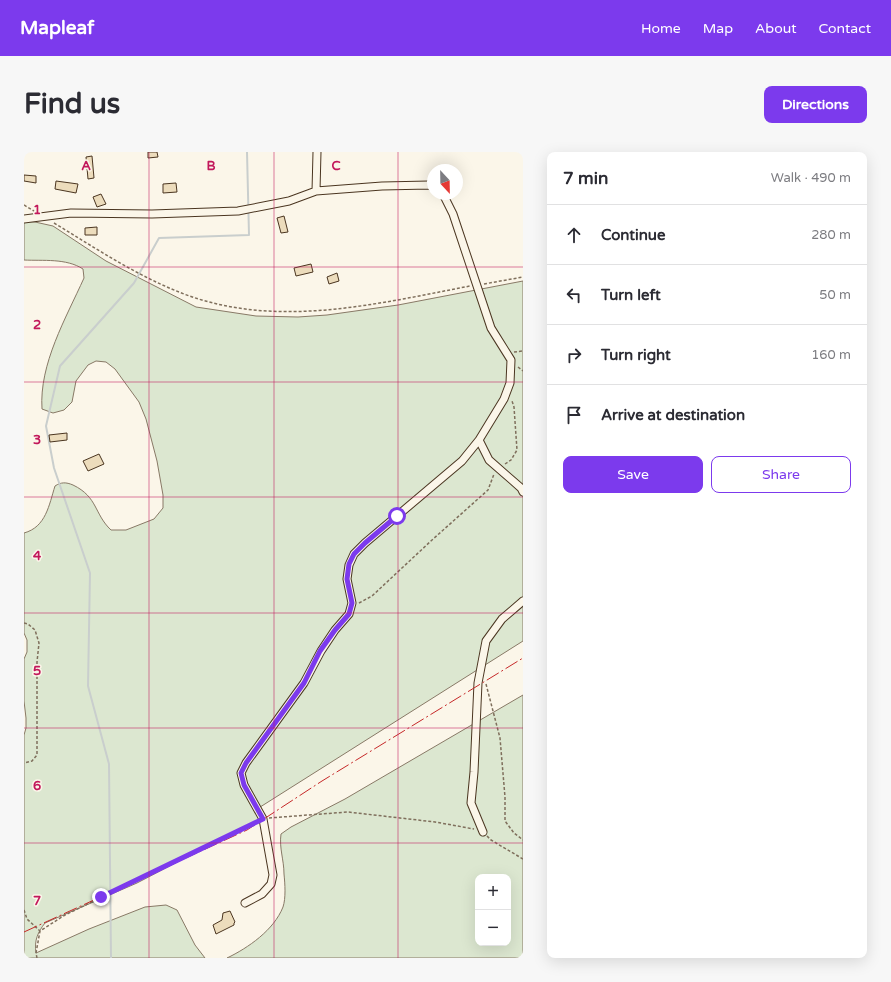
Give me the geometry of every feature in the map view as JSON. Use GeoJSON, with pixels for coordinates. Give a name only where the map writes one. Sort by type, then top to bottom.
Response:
{"type":"FeatureCollection","features":[{"type":"Feature","properties":{"kind":"street"},"geometry":{"type":"LineString","coordinates":[[316,191],[317,152]]}},
{"type":"Feature","properties":{"kind":"street"},"geometry":{"type":"LineString","coordinates":[[24,219],[71,213],[152,214],[238,211],[289,201],[316,191],[382,186],[427,185]]}},
{"type":"Feature","properties":{"kind":"street"},"geometry":{"type":"LineString","coordinates":[[245,904],[262,894],[271,884],[273,875],[263,819],[244,785],[241,773],[246,763],[304,683],[320,651],[349,614],[352,603],[347,579],[349,564],[354,554],[462,460],[479,440],[504,399],[510,383],[511,360],[491,328],[454,214],[446,200]]}},
{"type":"Feature","properties":{"kind":"street"},"geometry":{"type":"LineString","coordinates":[[479,440],[489,460],[521,488],[523,492]]}},
{"type":"Feature","properties":{"kind":"street"},"geometry":{"type":"LineString","coordinates":[[483,832],[471,804],[478,683],[486,641],[502,619],[523,601]]}},
{"type":"Feature","properties":{"kind":"path"},"geometry":{"type":"LineString","coordinates":[[44,216],[140,275],[185,294],[231,306],[278,312],[328,311],[523,277]]}},
{"type":"Feature","properties":{"kind":"path"},"geometry":{"type":"LineString","coordinates":[[351,608],[372,596],[488,490],[498,468],[511,460],[517,450],[514,407],[507,391]]}},
{"type":"Feature","properties":{"kind":"path"},"geometry":{"type":"LineString","coordinates":[[24,623],[28,624],[35,630],[39,643],[37,662],[37,755],[32,761],[24,763]]}},
{"type":"Feature","properties":{"kind":"path"},"geometry":{"type":"LineString","coordinates":[[485,681],[500,738],[505,797],[505,820],[514,833],[523,840]]}},
{"type":"Feature","properties":{"kind":"path"},"geometry":{"type":"LineString","coordinates":[[37,958],[36,953],[40,931],[65,914],[263,819],[348,812],[435,822],[471,828],[483,832],[491,840],[523,859]]}},
{"type":"Feature","properties":{"kind":"path"},"geometry":{"type":"LineString","coordinates":[[24,910],[27,919],[40,931]]}},
{"type":"Feature","properties":{"kind":"green space"},"geometry":{"type":"Polygon","coordinates":[[[24,221],[53,226],[106,261],[196,307],[256,316],[298,317],[327,315],[398,305],[523,281],[523,641],[257,809],[260,819],[137,883],[45,923],[36,940],[36,953],[89,929],[145,907],[166,905],[177,910],[195,945],[205,958],[24,958],[24,735],[26,718],[24,701],[24,659],[27,652],[27,640],[24,633],[24,533],[37,526],[42,521],[46,514],[55,486],[61,483],[73,485],[87,495],[92,500],[101,518],[111,530],[126,530],[154,519],[163,508],[163,495],[157,461],[146,419],[139,402],[115,369],[106,362],[96,361],[88,365],[76,381],[72,402],[64,410],[53,413],[42,409],[42,392],[49,358],[62,325],[84,278],[83,269],[76,265],[54,261],[24,260],[24,221]]]}},
{"type":"Feature","properties":{"kind":"green space"},"geometry":{"type":"Polygon","coordinates":[[[523,695],[523,958],[227,958],[252,944],[267,931],[283,907],[285,899],[285,886],[281,834],[291,827],[345,799],[523,695]]]}},
{"type":"Feature","properties":{"kind":"building"},"geometry":{"type":"Polygon","coordinates":[[[148,152],[157,152],[158,157],[148,158],[148,152]]]}},
{"type":"Feature","properties":{"kind":"building"},"geometry":{"type":"Polygon","coordinates":[[[92,156],[94,178],[88,179],[86,157],[92,156]]]}},
{"type":"Feature","properties":{"kind":"building"},"geometry":{"type":"Polygon","coordinates":[[[24,175],[36,176],[36,183],[24,181],[24,175]]]}},
{"type":"Feature","properties":{"kind":"building"},"geometry":{"type":"Polygon","coordinates":[[[56,181],[78,184],[76,193],[55,189],[56,181]]]}},
{"type":"Feature","properties":{"kind":"building"},"geometry":{"type":"Polygon","coordinates":[[[176,183],[177,192],[163,193],[163,184],[176,183]]]}},
{"type":"Feature","properties":{"kind":"building"},"geometry":{"type":"Polygon","coordinates":[[[101,194],[106,204],[97,207],[93,197],[101,194]]]}},
{"type":"Feature","properties":{"kind":"building"},"geometry":{"type":"Polygon","coordinates":[[[284,216],[288,232],[281,233],[277,218],[284,216]]]}},
{"type":"Feature","properties":{"kind":"building"},"geometry":{"type":"Polygon","coordinates":[[[97,227],[97,235],[85,235],[85,228],[97,227]]]}},
{"type":"Feature","properties":{"kind":"building"},"geometry":{"type":"Polygon","coordinates":[[[311,264],[313,272],[296,276],[294,268],[311,264]]]}},
{"type":"Feature","properties":{"kind":"building"},"geometry":{"type":"Polygon","coordinates":[[[337,273],[339,281],[329,284],[327,277],[337,273]]]}},
{"type":"Feature","properties":{"kind":"building"},"geometry":{"type":"Polygon","coordinates":[[[67,433],[67,440],[50,442],[49,435],[67,433]]]}},
{"type":"Feature","properties":{"kind":"building"},"geometry":{"type":"Polygon","coordinates":[[[99,454],[104,464],[88,471],[83,461],[99,454]]]}},
{"type":"Feature","properties":{"kind":"building"},"geometry":{"type":"Polygon","coordinates":[[[230,911],[235,922],[234,925],[216,934],[213,925],[222,920],[223,913],[230,911]]]}},
{"type":"Feature","properties":{"kind":"waterway"},"geometry":{"type":"LineString","coordinates":[[111,958],[109,764],[88,686],[90,573],[54,468],[46,426],[60,366],[134,283],[159,238],[249,235],[247,152]]}},
{"type":"Feature","properties":{"kind":"power"},"geometry":{"type":"LineString","coordinates":[[24,932],[247,830],[322,781],[523,658]]}},
{"type":"Feature","properties":{"kind":"route"},"geometry":{"type":"LineString","coordinates":[[101,897],[263,819],[244,785],[241,773],[246,763],[304,683],[320,651],[349,614],[352,603],[347,579],[349,564],[354,554],[397,516]]}}]}
